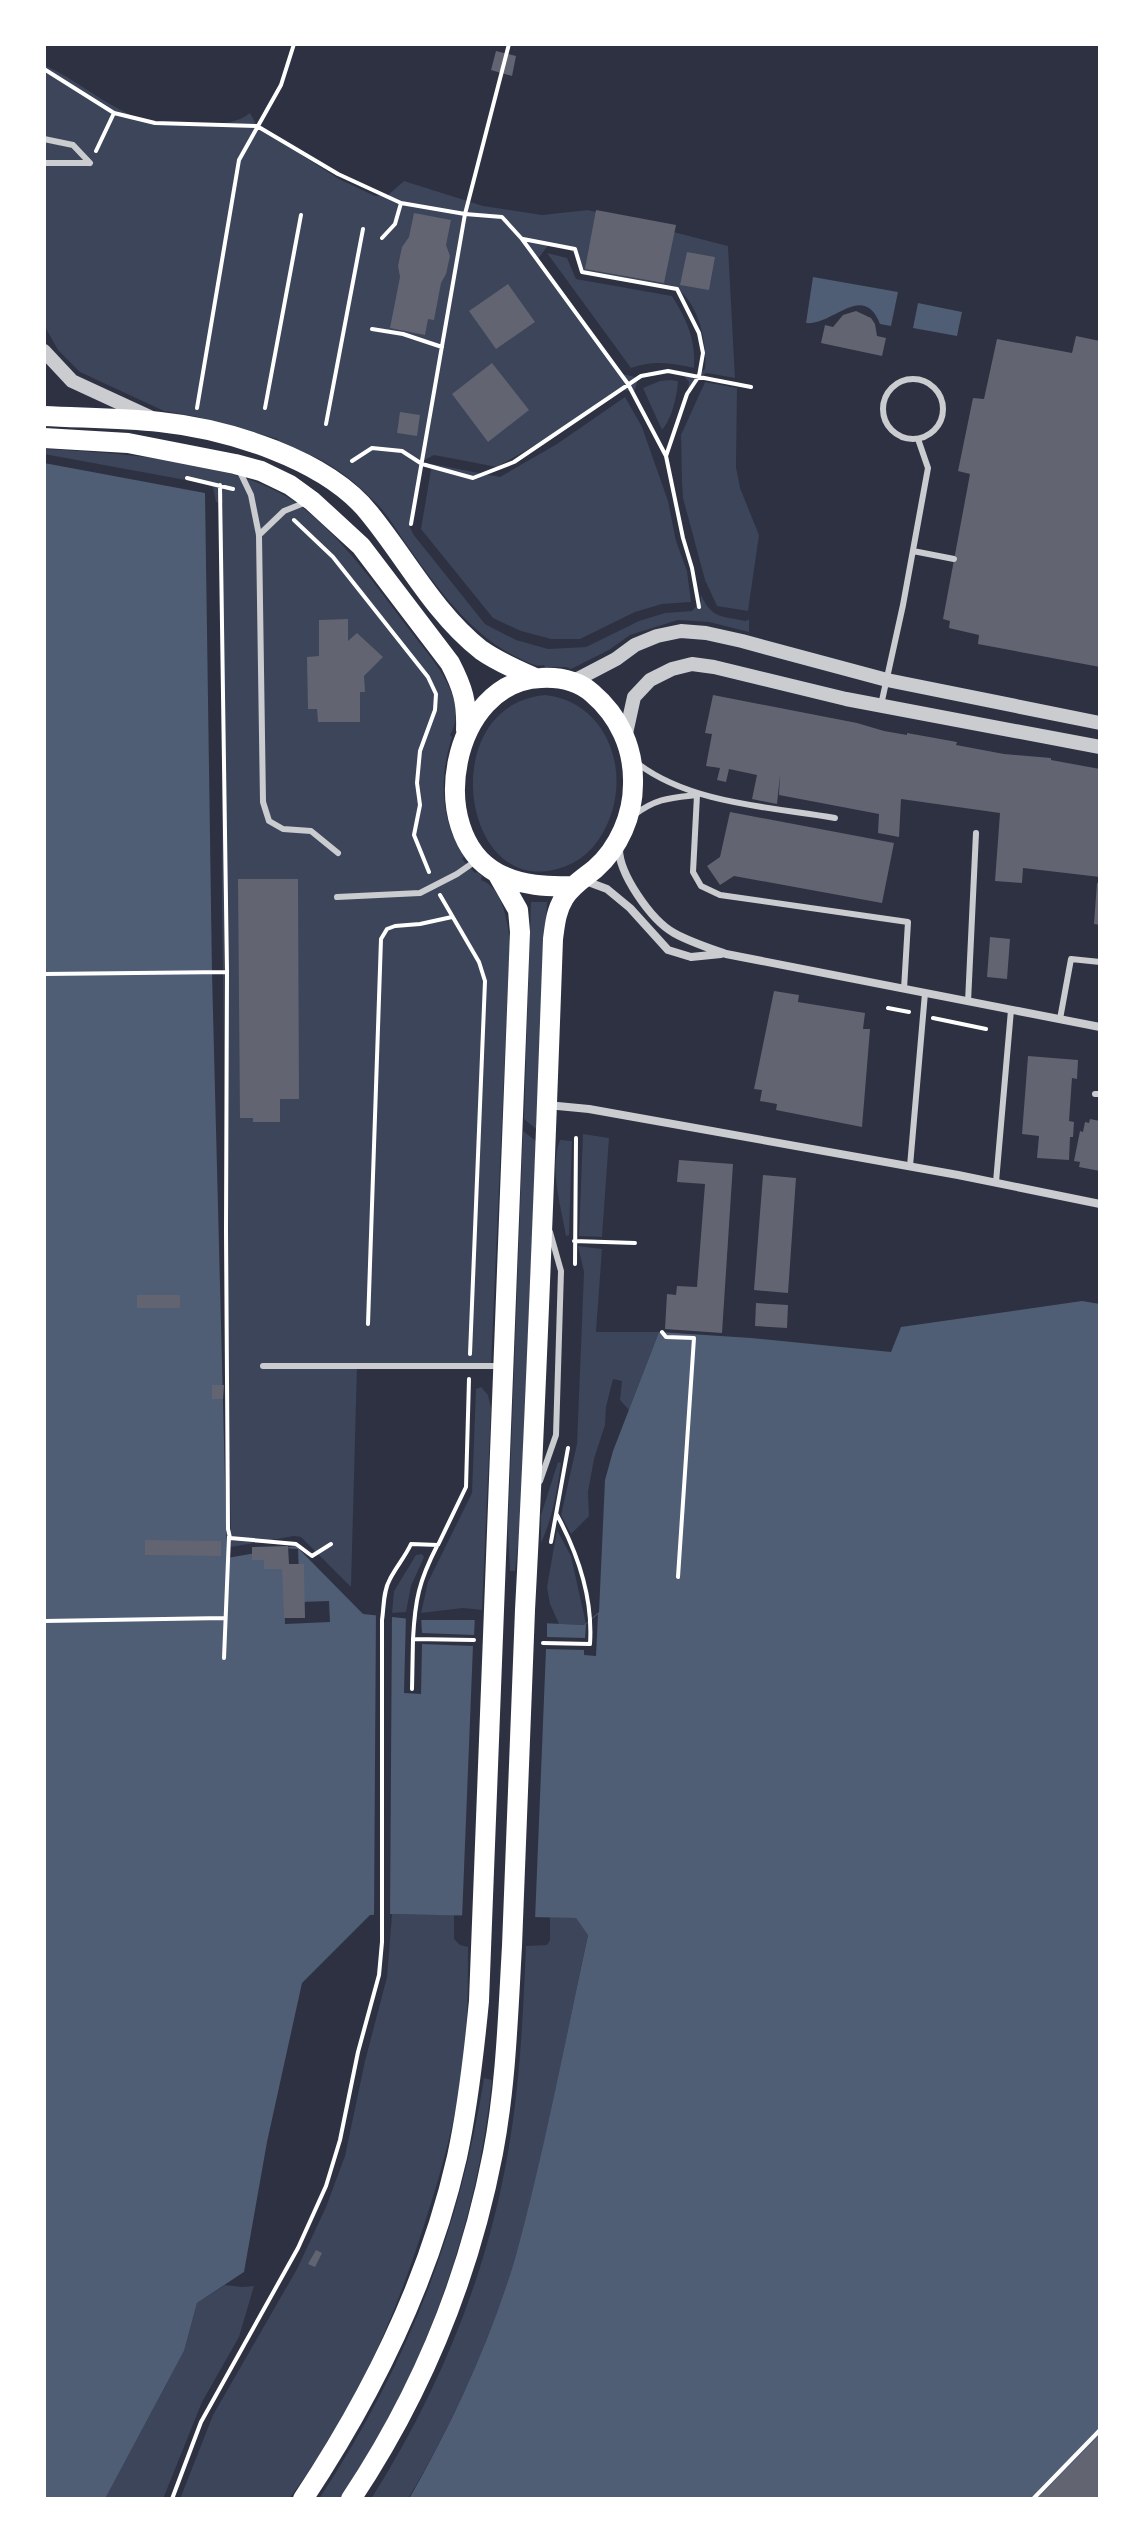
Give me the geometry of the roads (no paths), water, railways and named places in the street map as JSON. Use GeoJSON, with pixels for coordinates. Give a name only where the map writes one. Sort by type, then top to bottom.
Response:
{"type":"FeatureCollection","features":[{"type":"Feature","properties":{"kind":"main road"},"geometry":{"type":"LineString","coordinates":[[44,416],[161,422],[195,428],[283,452],[330,477],[368,510],[421,587],[480,649],[535,678]]}},
{"type":"Feature","properties":{"kind":"main road"},"geometry":{"type":"LineString","coordinates":[[44,438],[128,443],[235,464],[261,471],[290,485],[312,501],[361,546],[450,663],[461,683],[467,704],[466,732],[454,784],[465,837],[479,858],[497,873],[529,885],[551,887],[578,882]]}},
{"type":"Feature","properties":{"kind":"main road"},"geometry":{"type":"LineString","coordinates":[[351,2499],[399,2420],[454,2297],[474,2237],[499,2115],[505,2063],[532,1503],[553,939],[556,916],[563,900],[608,856],[624,828],[633,784],[631,759],[615,716],[587,688],[572,682],[535,678],[514,683],[496,694],[466,732]]}},
{"type":"Feature","properties":{"kind":"main road"},"geometry":{"type":"LineString","coordinates":[[303,2499],[367,2395],[418,2281],[440,2221],[457,2158],[474,2057],[482,1931],[520,932],[518,910],[497,873]]}},
{"type":"Feature","properties":{"kind":"street"},"geometry":{"type":"LineString","coordinates":[[44,351],[72,381],[161,422]]}},
{"type":"Feature","properties":{"kind":"street"},"geometry":{"type":"LineString","coordinates":[[572,682],[616,659],[635,645],[681,631],[742,641],[887,680],[1100,723]]}},
{"type":"Feature","properties":{"kind":"street"},"geometry":{"type":"LineString","coordinates":[[625,738],[634,697],[650,680],[672,669],[692,664],[880,705],[1100,747]]}},
{"type":"Feature","properties":{"kind":"street"},"geometry":{"type":"LineString","coordinates":[[624,828],[618,859],[628,882],[649,908],[671,931],[726,954],[1100,1027]]}},
{"type":"Feature","properties":{"kind":"street"},"geometry":{"type":"LineString","coordinates":[[578,882],[607,889],[630,908],[668,950],[691,957],[726,954]]}},
{"type":"Feature","properties":{"kind":"street"},"geometry":{"type":"LineString","coordinates":[[547,1105],[589,1109],[910,1166],[1100,1204]]}},
{"type":"Feature","properties":{"kind":"lane"},"geometry":{"type":"LineString","coordinates":[[44,139],[73,145],[90,163],[44,163]]}},
{"type":"Feature","properties":{"kind":"lane"},"geometry":{"type":"LineString","coordinates":[[912,378],[931,384],[942,400],[943,410],[936,429],[918,439],[900,436],[892,430],[883,413],[883,403],[893,385],[912,378]]}},
{"type":"Feature","properties":{"kind":"lane"},"geometry":{"type":"LineString","coordinates":[[880,705],[928,468],[918,439]]}},
{"type":"Feature","properties":{"kind":"lane"},"geometry":{"type":"LineString","coordinates":[[235,464],[251,495],[259,535],[263,802],[269,821],[283,829],[311,831],[338,853]]}},
{"type":"Feature","properties":{"kind":"lane"},"geometry":{"type":"LineString","coordinates":[[259,535],[284,511],[312,501]]}},
{"type":"Feature","properties":{"kind":"lane"},"geometry":{"type":"LineString","coordinates":[[913,551],[954,559]]}},
{"type":"Feature","properties":{"kind":"lane"},"geometry":{"type":"LineString","coordinates":[[631,759],[662,780],[697,795]]}},
{"type":"Feature","properties":{"kind":"lane"},"geometry":{"type":"LineString","coordinates":[[697,795],[693,872],[701,886],[720,895],[908,922],[904,989]]}},
{"type":"Feature","properties":{"kind":"lane"},"geometry":{"type":"LineString","coordinates":[[624,828],[648,805],[667,797],[697,795],[835,818]]}},
{"type":"Feature","properties":{"kind":"lane"},"geometry":{"type":"LineString","coordinates":[[968,1002],[976,833]]}},
{"type":"Feature","properties":{"kind":"lane"},"geometry":{"type":"LineString","coordinates":[[337,897],[420,893],[435,887],[479,858]]}},
{"type":"Feature","properties":{"kind":"lane"},"geometry":{"type":"LineString","coordinates":[[1060,1019],[1071,959],[1100,962]]}},
{"type":"Feature","properties":{"kind":"lane"},"geometry":{"type":"LineString","coordinates":[[910,1166],[925,993]]}},
{"type":"Feature","properties":{"kind":"lane"},"geometry":{"type":"LineString","coordinates":[[996,1182],[1011,1010]]}},
{"type":"Feature","properties":{"kind":"lane"},"geometry":{"type":"LineString","coordinates":[[263,1366],[504,1366]]}}]}
